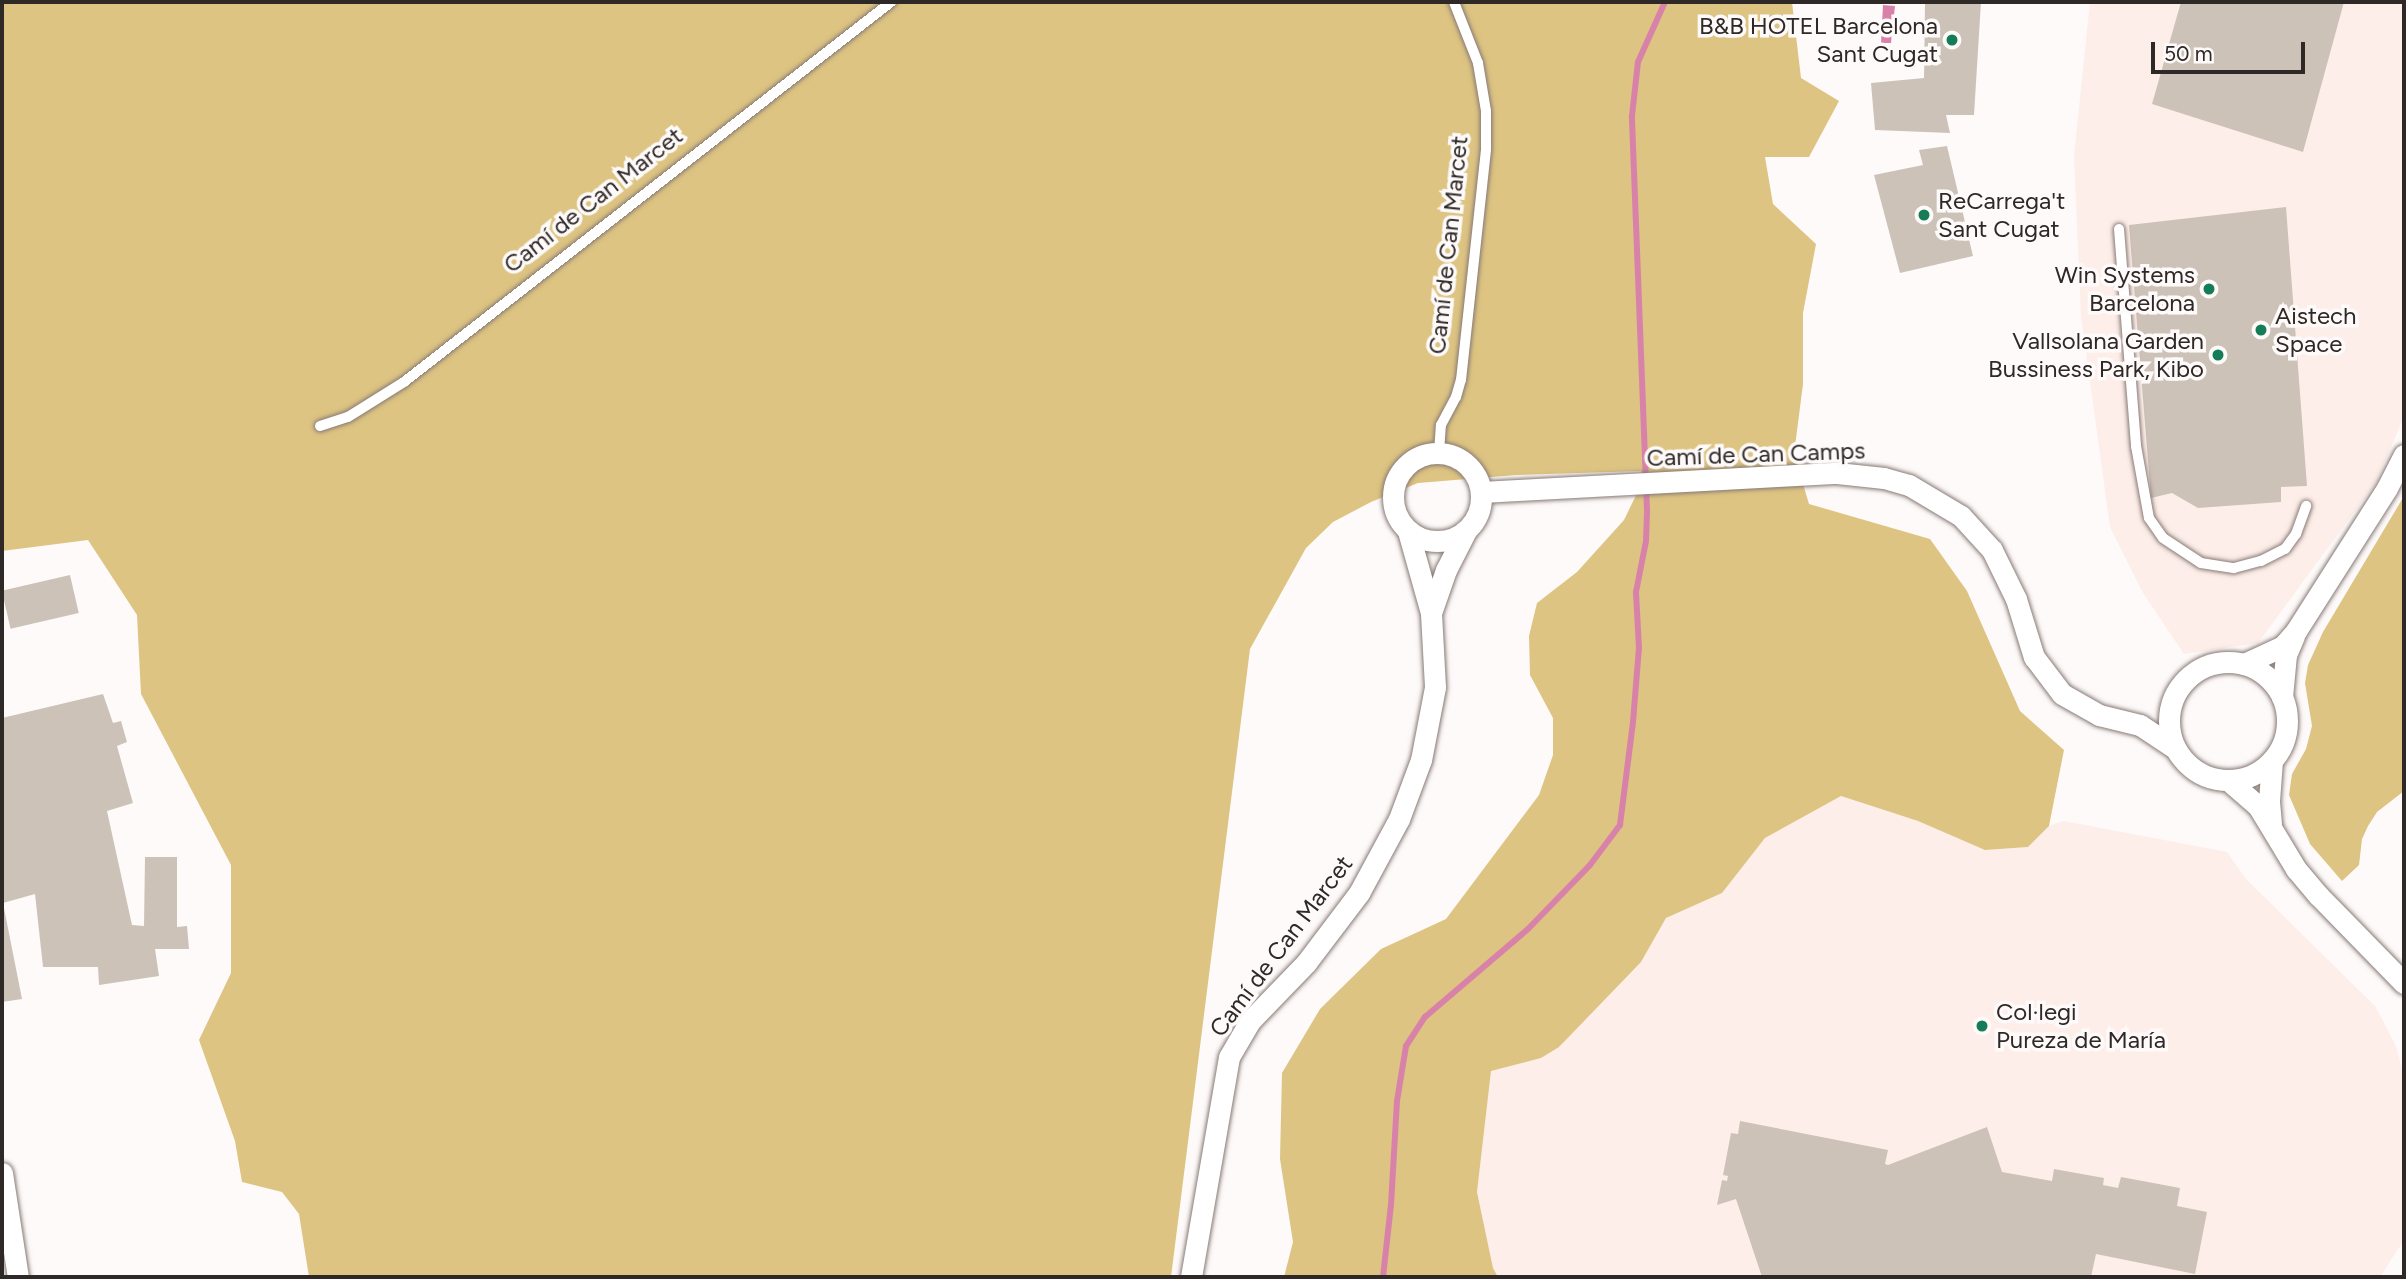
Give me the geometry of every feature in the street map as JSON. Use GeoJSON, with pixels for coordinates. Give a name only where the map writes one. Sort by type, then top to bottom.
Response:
{"type":"FeatureCollection","features":[{"type":"Feature","properties":{"kind":"street"},"geometry":{"type":"LineString","coordinates":[[1439,452],[1457,457],[1467,465],[1475,474],[1481,492],[1478,512],[1467,529],[1452,538],[1435,541],[1408,531],[1394,509],[1394,484],[1402,469],[1415,458],[1439,452]]}},
{"type":"Feature","properties":{"kind":"street"},"geometry":{"type":"LineString","coordinates":[[2282,697],[2286,655],[2297,631],[2370,516],[2404,455]]}},
{"type":"Feature","properties":{"kind":"street","name":"Camí de Can Camps"},"geometry":{"type":"LineString","coordinates":[[1481,492],[1837,473],[1884,478],[1909,485],[1961,516],[1992,550],[2016,600],[2034,657],[2047,678],[2076,705],[2152,731],[2176,749]]}},
{"type":"Feature","properties":{"kind":"street","name":"Camí de Can Marcet"},"geometry":{"type":"LineString","coordinates":[[1431,613],[1451,556],[1467,529]]}},
{"type":"Feature","properties":{"kind":"street","name":"Camí de Can Marcet"},"geometry":{"type":"LineString","coordinates":[[1191,1277],[1229,1057],[1250,1021],[1306,963],[1359,893],[1399,819],[1421,760],[1435,687],[1431,613],[1408,531]]}},
{"type":"Feature","properties":{"kind":"street"},"geometry":{"type":"LineString","coordinates":[[2244,664],[2283,646],[2297,631]]}},
{"type":"Feature","properties":{"kind":"street"},"geometry":{"type":"LineString","coordinates":[[2119,719],[2136,719],[2160,708],[2174,696],[2183,682],[2200,668],[2222,662],[2244,664],[2270,679],[2282,697],[2287,711],[2286,734],[2273,760],[2269,801],[2271,825]]}},
{"type":"Feature","properties":{"kind":"street"},"geometry":{"type":"LineString","coordinates":[[2174,696],[2169,726],[2176,749],[2197,771],[2228,780],[2258,806],[2297,869],[2404,983]]}},
{"type":"Feature","properties":{"kind":"street"},"geometry":{"type":"LineString","coordinates":[[2228,780],[2252,775],[2273,760]]}},
{"type":"Feature","properties":{"kind":"street"},"geometry":{"type":"LineString","coordinates":[[2,1173],[18,1277]]}},
{"type":"Feature","properties":{"kind":"lane","name":"Camí de Can Marcet"},"geometry":{"type":"LineString","coordinates":[[320,426],[348,417],[404,382],[891,2]]}},
{"type":"Feature","properties":{"kind":"lane","name":"Camí de Can Marcet"},"geometry":{"type":"LineString","coordinates":[[1439,452],[1441,425],[1457,397],[1461,380],[1481,213],[1486,139],[1478,63],[1454,2]]}},
{"type":"Feature","properties":{"kind":"lane"},"geometry":{"type":"LineString","coordinates":[[2119,229],[2136,446],[2150,518],[2163,538],[2201,563],[2234,568],[2285,549],[2296,534],[2306,506]]}},
{"type":"Feature","properties":{"kind":"shaded area"},"geometry":{"type":"Polygon","coordinates":[[[2,2],[1792,2],[1801,78],[1839,101],[1809,157],[1765,157],[1773,204],[1816,244],[1803,313],[1803,384],[1794,454],[1809,504],[1930,539],[1967,591],[2020,711],[2064,750],[2049,826],[2028,847],[1985,850],[1918,821],[1841,796],[1765,838],[1722,893],[1666,918],[1641,962],[1559,1047],[1541,1058],[1491,1071],[1477,1192],[1493,1268],[1498,1277],[1284,1277],[1293,1242],[1280,1159],[1282,1073],[1320,1009],[1381,949],[1446,919],[1539,795],[1553,755],[1553,718],[1530,675],[1529,636],[1537,603],[1577,572],[1624,520],[1642,483],[1641,471],[1516,475],[1418,483],[1371,502],[1333,522],[1306,548],[1250,649],[1171,1277],[309,1277],[299,1214],[282,1192],[242,1182],[235,1141],[199,1040],[231,973],[231,865],[141,694],[137,615],[88,540],[2,551],[2,2]]]}},
{"type":"Feature","properties":{"kind":"shaded area"},"geometry":{"type":"Polygon","coordinates":[[[2090,2],[2404,2],[2404,416],[2377,481],[2258,643],[2184,654],[2143,593],[2110,527],[2081,316],[2074,156],[2090,2]]]}},
{"type":"Feature","properties":{"kind":"shaded area"},"geometry":{"type":"Polygon","coordinates":[[[1883,5],[1895,6],[1891,43],[1881,43],[1883,5]]]}},
{"type":"Feature","properties":{"kind":"shaded area"},"geometry":{"type":"Polygon","coordinates":[[[2404,496],[2404,791],[2377,812],[2362,839],[2359,865],[2342,881],[2310,844],[2289,795],[2292,774],[2306,749],[2312,726],[2305,683],[2308,665],[2323,632],[2404,496]]]}},
{"type":"Feature","properties":{"kind":"shaded area","name":"Col·legi Pureza de María"},"geometry":{"type":"Polygon","coordinates":[[[1841,796],[1918,821],[1985,850],[2028,847],[2049,826],[2064,821],[2227,852],[2246,879],[2375,1006],[2396,1046],[2404,1077],[2404,1240],[2380,1277],[1498,1277],[1493,1268],[1477,1192],[1491,1071],[1541,1058],[1641,962],[1666,918],[1722,893],[1765,838],[1841,796]]]}},
{"type":"Feature","properties":{"kind":"building","name":"B&B HOTEL Barcelona Sant Cugat"},"geometry":{"type":"Polygon","coordinates":[[[1925,2],[1981,2],[1974,115],[1946,115],[1950,133],[1875,130],[1871,83],[1924,78],[1925,2]]]}},
{"type":"Feature","properties":{"kind":"building"},"geometry":{"type":"Polygon","coordinates":[[[2181,2],[2344,2],[2303,152],[2152,104],[2181,2]]]}},
{"type":"Feature","properties":{"kind":"building","name":"ReCarrega't Sant Cugat"},"geometry":{"type":"Polygon","coordinates":[[[1947,146],[1973,256],[1900,273],[1874,175],[1923,165],[1919,150],[1947,146]]]}},
{"type":"Feature","properties":{"kind":"building","name":"Vallsolana Garden Bussiness Park, Kibo"},"geometry":{"type":"Polygon","coordinates":[[[2286,207],[2307,486],[2281,487],[2281,502],[2198,508],[2172,493],[2151,498],[2129,225],[2286,207]]]}},
{"type":"Feature","properties":{"kind":"building"},"geometry":{"type":"Polygon","coordinates":[[[70,575],[79,613],[11,629],[2,591],[70,575]]]}},
{"type":"Feature","properties":{"kind":"building"},"geometry":{"type":"Polygon","coordinates":[[[103,694],[113,723],[121,721],[127,742],[117,746],[133,803],[107,811],[132,925],[144,926],[145,857],[177,857],[177,927],[187,926],[189,949],[155,949],[159,976],[99,985],[98,967],[43,967],[35,894],[3,903],[22,999],[2,1002],[2,718],[103,694]]]}},
{"type":"Feature","properties":{"kind":"building"},"geometry":{"type":"Polygon","coordinates":[[[1740,1121],[1888,1150],[1885,1164],[1888,1165],[1987,1127],[2002,1172],[2052,1181],[2054,1169],[2104,1178],[2103,1185],[2118,1188],[2121,1177],[2180,1188],[2177,1206],[2207,1212],[2195,1274],[2096,1254],[2091,1277],[1762,1277],[1736,1199],[1717,1205],[1722,1180],[1727,1181],[1728,1176],[1723,1175],[1731,1133],[1738,1134],[1740,1121]]]}},
{"type":"Feature","properties":{"kind":"waterway"},"geometry":{"type":"LineString","coordinates":[[1383,1277],[1391,1205],[1397,1101],[1406,1046],[1425,1017],[1528,929],[1590,865],[1620,825],[1633,722],[1639,648],[1636,592],[1646,541],[1647,510],[1632,116],[1638,62],[1665,2]]}},
{"type":"Feature","properties":{"kind":"place","name":"B&B HOTEL Barcelona Sant Cugat"},"geometry":{"type":"Point","coordinates":[1952,40]}},
{"type":"Feature","properties":{"kind":"place","name":"ReCarrega't Sant Cugat"},"geometry":{"type":"Point","coordinates":[1924,215]}},
{"type":"Feature","properties":{"kind":"place","name":"Win Systems Barcelona"},"geometry":{"type":"Point","coordinates":[2209,289]}},
{"type":"Feature","properties":{"kind":"place","name":"Aistech Space"},"geometry":{"type":"Point","coordinates":[2261,330]}},
{"type":"Feature","properties":{"kind":"place","name":"Vallsolana Garden Bussiness Park, Kibo"},"geometry":{"type":"Point","coordinates":[2218,355]}},
{"type":"Feature","properties":{"kind":"place","name":"Col·legi Pureza de María"},"geometry":{"type":"Point","coordinates":[1982,1026]}}]}
